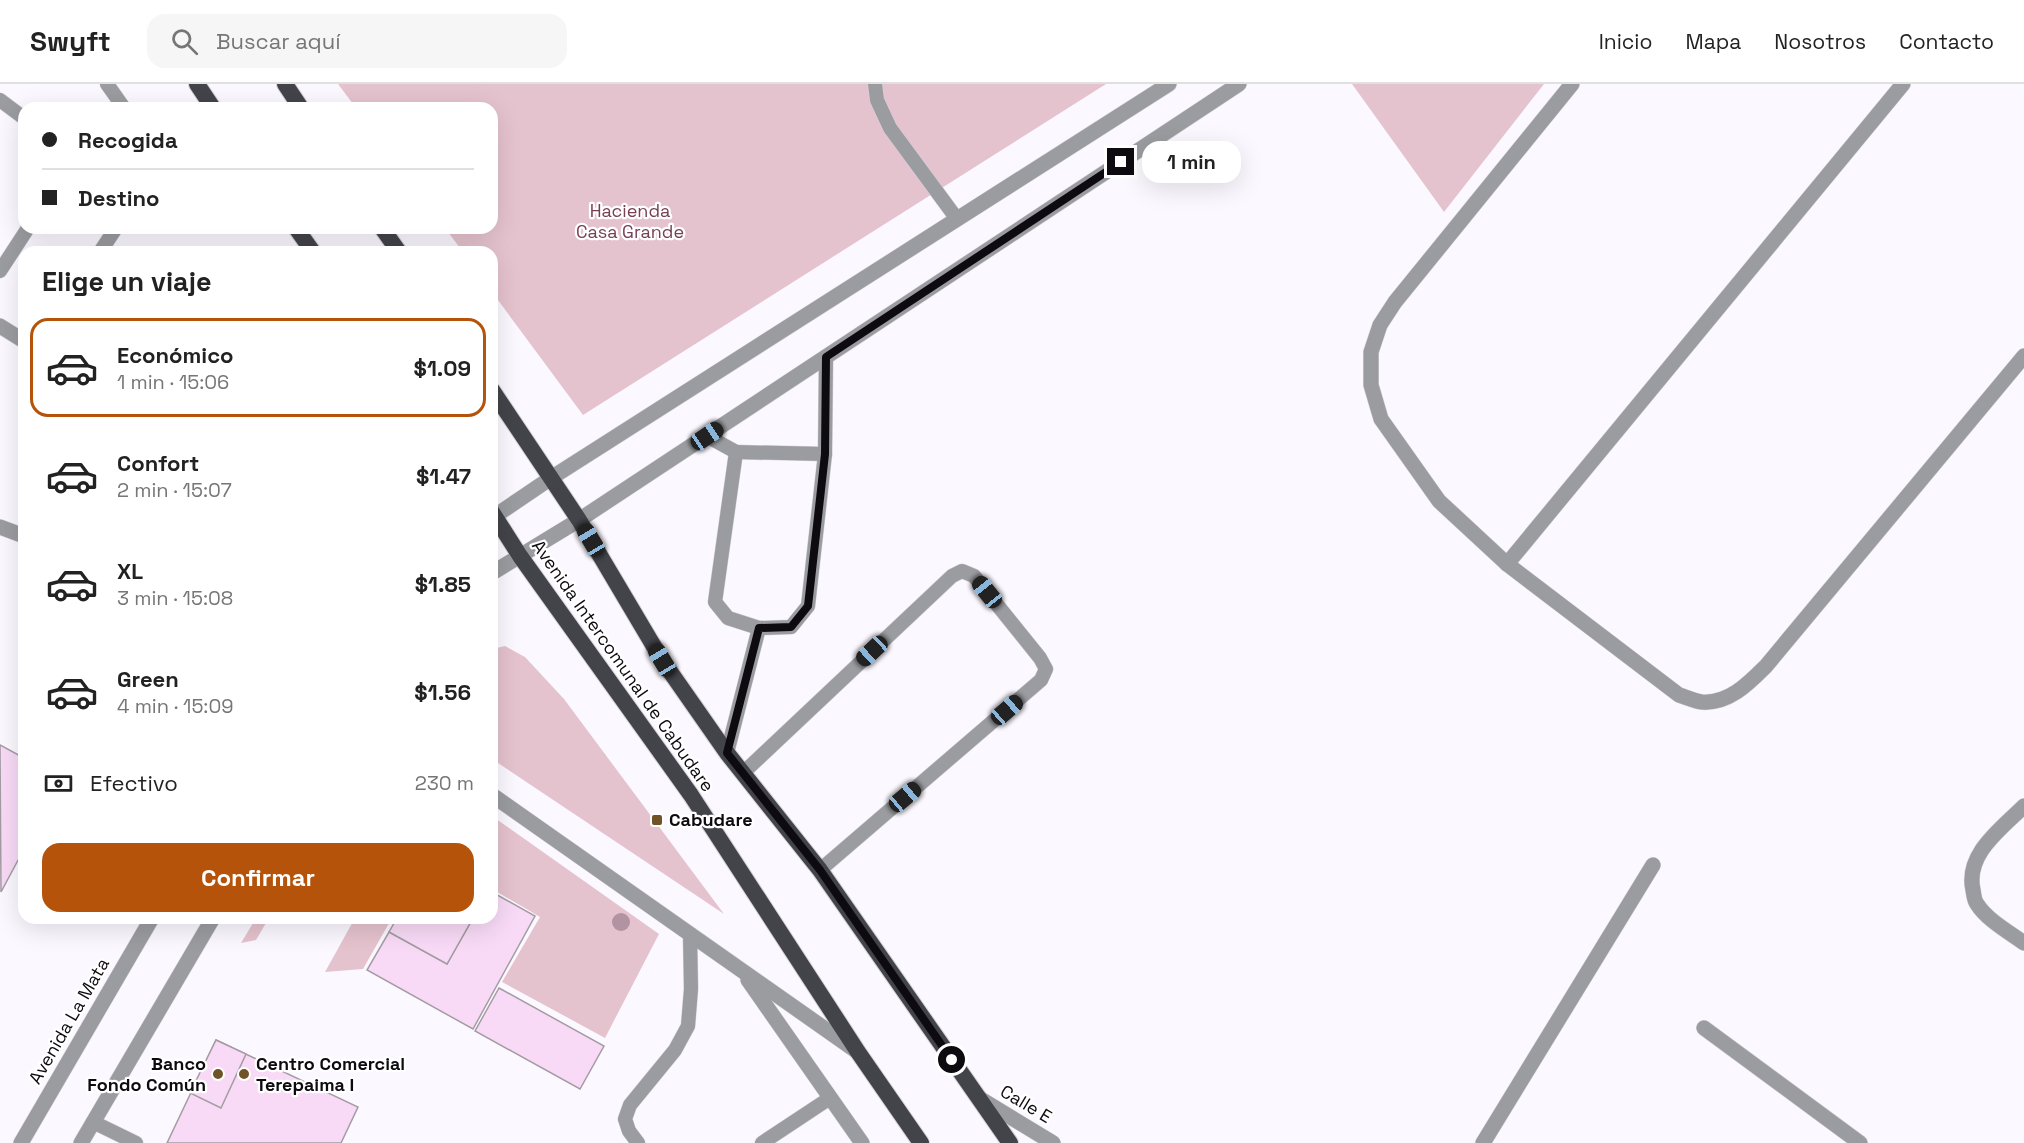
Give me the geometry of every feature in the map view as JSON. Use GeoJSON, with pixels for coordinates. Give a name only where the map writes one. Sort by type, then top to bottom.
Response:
{"type":"FeatureCollection","features":[{"type":"Feature","properties":{"kind":"highway"},"geometry":{"type":"LineString","coordinates":[[197,84],[209,102]]}},
{"type":"Feature","properties":{"kind":"highway"},"geometry":{"type":"LineString","coordinates":[[285,84],[297,102]]}},
{"type":"Feature","properties":{"kind":"highway","name":"Avenida Intercomunal de Cabudare"},"geometry":{"type":"LineString","coordinates":[[498,399],[579,520],[662,660],[727,753],[820,870],[1010,1143]]}},
{"type":"Feature","properties":{"kind":"highway","name":"Avenida Intercomunal de Cabudare"},"geometry":{"type":"LineString","coordinates":[[498,523],[691,795],[858,1052],[921,1143]]}},
{"type":"Feature","properties":{"kind":"street"},"geometry":{"type":"LineString","coordinates":[[498,512],[1168,84]]}},
{"type":"Feature","properties":{"kind":"street"},"geometry":{"type":"LineString","coordinates":[[498,569],[579,520],[1239,84]]}},
{"type":"Feature","properties":{"kind":"street"},"geometry":{"type":"LineString","coordinates":[[1572,84],[1395,302],[1380,325],[1371,352],[1371,385],[1381,419],[1439,501],[1507,564],[1679,695],[1703,702],[1729,697],[1750,683],[2024,356]]}},
{"type":"Feature","properties":{"kind":"street"},"geometry":{"type":"LineString","coordinates":[[1507,564],[1903,84]]}},
{"type":"Feature","properties":{"kind":"street"},"geometry":{"type":"LineString","coordinates":[[0,326],[18,337]]}},
{"type":"Feature","properties":{"kind":"street"},"geometry":{"type":"LineString","coordinates":[[0,527],[18,534]]}},
{"type":"Feature","properties":{"kind":"street"},"geometry":{"type":"LineString","coordinates":[[498,799],[858,1052]]}},
{"type":"Feature","properties":{"kind":"street"},"geometry":{"type":"LineString","coordinates":[[2024,806],[1988,842],[1976,858],[1970,879],[1976,903],[1990,918],[2024,943]]}},
{"type":"Feature","properties":{"kind":"street"},"geometry":{"type":"LineString","coordinates":[[1483,1143],[1653,865]]}},
{"type":"Feature","properties":{"kind":"street","name":"Avenida La Mata"},"geometry":{"type":"LineString","coordinates":[[21,1143],[149,924]]}},
{"type":"Feature","properties":{"kind":"street"},"geometry":{"type":"LineString","coordinates":[[81,1143],[209,924]]}},
{"type":"Feature","properties":{"kind":"street"},"geometry":{"type":"LineString","coordinates":[[741,970],[862,1143]]}},
{"type":"Feature","properties":{"kind":"street"},"geometry":{"type":"LineString","coordinates":[[1704,1028],[1860,1143]]}},
{"type":"Feature","properties":{"kind":"street","name":"Calle E"},"geometry":{"type":"LineString","coordinates":[[978,1098],[1053,1143]]}},
{"type":"Feature","properties":{"kind":"lane"},"geometry":{"type":"LineString","coordinates":[[106,84],[120,102]]}},
{"type":"Feature","properties":{"kind":"lane"},"geometry":{"type":"LineString","coordinates":[[875,84],[877,100],[890,128],[957,219]]}},
{"type":"Feature","properties":{"kind":"lane"},"geometry":{"type":"LineString","coordinates":[[0,100],[18,114]]}},
{"type":"Feature","properties":{"kind":"lane"},"geometry":{"type":"LineString","coordinates":[[0,272],[24,234]]}},
{"type":"Feature","properties":{"kind":"lane"},"geometry":{"type":"LineString","coordinates":[[736,452],[715,602],[728,618],[759,628],[791,627],[808,606],[825,454],[826,357]]}},
{"type":"Feature","properties":{"kind":"lane"},"geometry":{"type":"LineString","coordinates":[[707,436],[736,452],[825,454]]}},
{"type":"Feature","properties":{"kind":"lane"},"geometry":{"type":"LineString","coordinates":[[743,773],[952,576],[962,571],[974,576],[1040,658],[1046,669],[1041,680],[820,870]]}},
{"type":"Feature","properties":{"kind":"lane"},"geometry":{"type":"LineString","coordinates":[[727,753],[759,628]]}},
{"type":"Feature","properties":{"kind":"lane"},"geometry":{"type":"LineString","coordinates":[[638,1143],[629,1131],[625,1119],[630,1106],[675,1050],[688,1026],[692,989],[690,934]]}},
{"type":"Feature","properties":{"kind":"lane"},"geometry":{"type":"LineString","coordinates":[[762,1143],[830,1098]]}},
{"type":"Feature","properties":{"kind":"lane"},"geometry":{"type":"LineString","coordinates":[[93,1122],[136,1143]]}},
{"type":"Feature","properties":{"kind":"green space","name":"Hacienda Casa Grande"},"geometry":{"type":"Polygon","coordinates":[[[338,84],[1106,84],[583,415],[498,300],[498,246],[458,246],[450,234],[498,234],[498,102],[352,102],[338,84]]]}},
{"type":"Feature","properties":{"kind":"green space"},"geometry":{"type":"Polygon","coordinates":[[[1352,84],[1544,84],[1444,212],[1352,84]]]}},
{"type":"Feature","properties":{"kind":"green space"},"geometry":{"type":"Polygon","coordinates":[[[505,646],[525,657],[564,699],[724,914],[498,763],[498,648],[505,646]]]}},
{"type":"Feature","properties":{"kind":"green space"},"geometry":{"type":"Polygon","coordinates":[[[498,820],[659,934],[605,1038],[502,982],[540,917],[498,892],[498,820]]]}},
{"type":"Feature","properties":{"kind":"green space"},"geometry":{"type":"Polygon","coordinates":[[[252,924],[265,924],[256,940],[241,943],[252,924]]]}},
{"type":"Feature","properties":{"kind":"green space"},"geometry":{"type":"Polygon","coordinates":[[[352,924],[389,924],[363,969],[325,972],[352,924]]]}},
{"type":"Feature","properties":{"kind":"building"},"geometry":{"type":"Polygon","coordinates":[[[0,745],[18,755],[18,860],[1,892],[0,745]]]}},
{"type":"Feature","properties":{"kind":"building"},"geometry":{"type":"Polygon","coordinates":[[[498,895],[535,916],[473,1029],[367,970],[389,932],[447,964],[470,924],[498,924],[498,895]]]}},
{"type":"Feature","properties":{"kind":"building"},"geometry":{"type":"Polygon","coordinates":[[[394,924],[470,924],[447,964],[389,932],[394,924]]]}},
{"type":"Feature","properties":{"kind":"building"},"geometry":{"type":"Polygon","coordinates":[[[499,988],[604,1046],[580,1089],[475,1031],[499,988]]]}},
{"type":"Feature","properties":{"kind":"building","name":"Centro Comercial Terepaima I"},"geometry":{"type":"Polygon","coordinates":[[[216,1040],[358,1107],[341,1143],[167,1143],[216,1040]]]}},
{"type":"Feature","properties":{"kind":"building","name":"Banco Fondo Común"},"geometry":{"type":"Polygon","coordinates":[[[216,1040],[246,1054],[221,1108],[190,1093],[216,1040]]]}},
{"type":"Feature","properties":{"kind":"place","name":"Cabudare"},"geometry":{"type":"Point","coordinates":[657,820]}},
{"type":"Feature","properties":{"kind":"place","name":"Banco Fondo Común"},"geometry":{"type":"Point","coordinates":[218,1074]}},
{"type":"Feature","properties":{"kind":"place","name":"Centro Comercial Terepaima I"},"geometry":{"type":"Point","coordinates":[244,1074]}},
{"type":"Feature","properties":{"kind":"route"},"geometry":{"type":"LineString","coordinates":[[952,1060],[820,870],[727,753],[759,628],[791,627],[808,606],[825,454],[826,357],[1121,162]]}}]}
